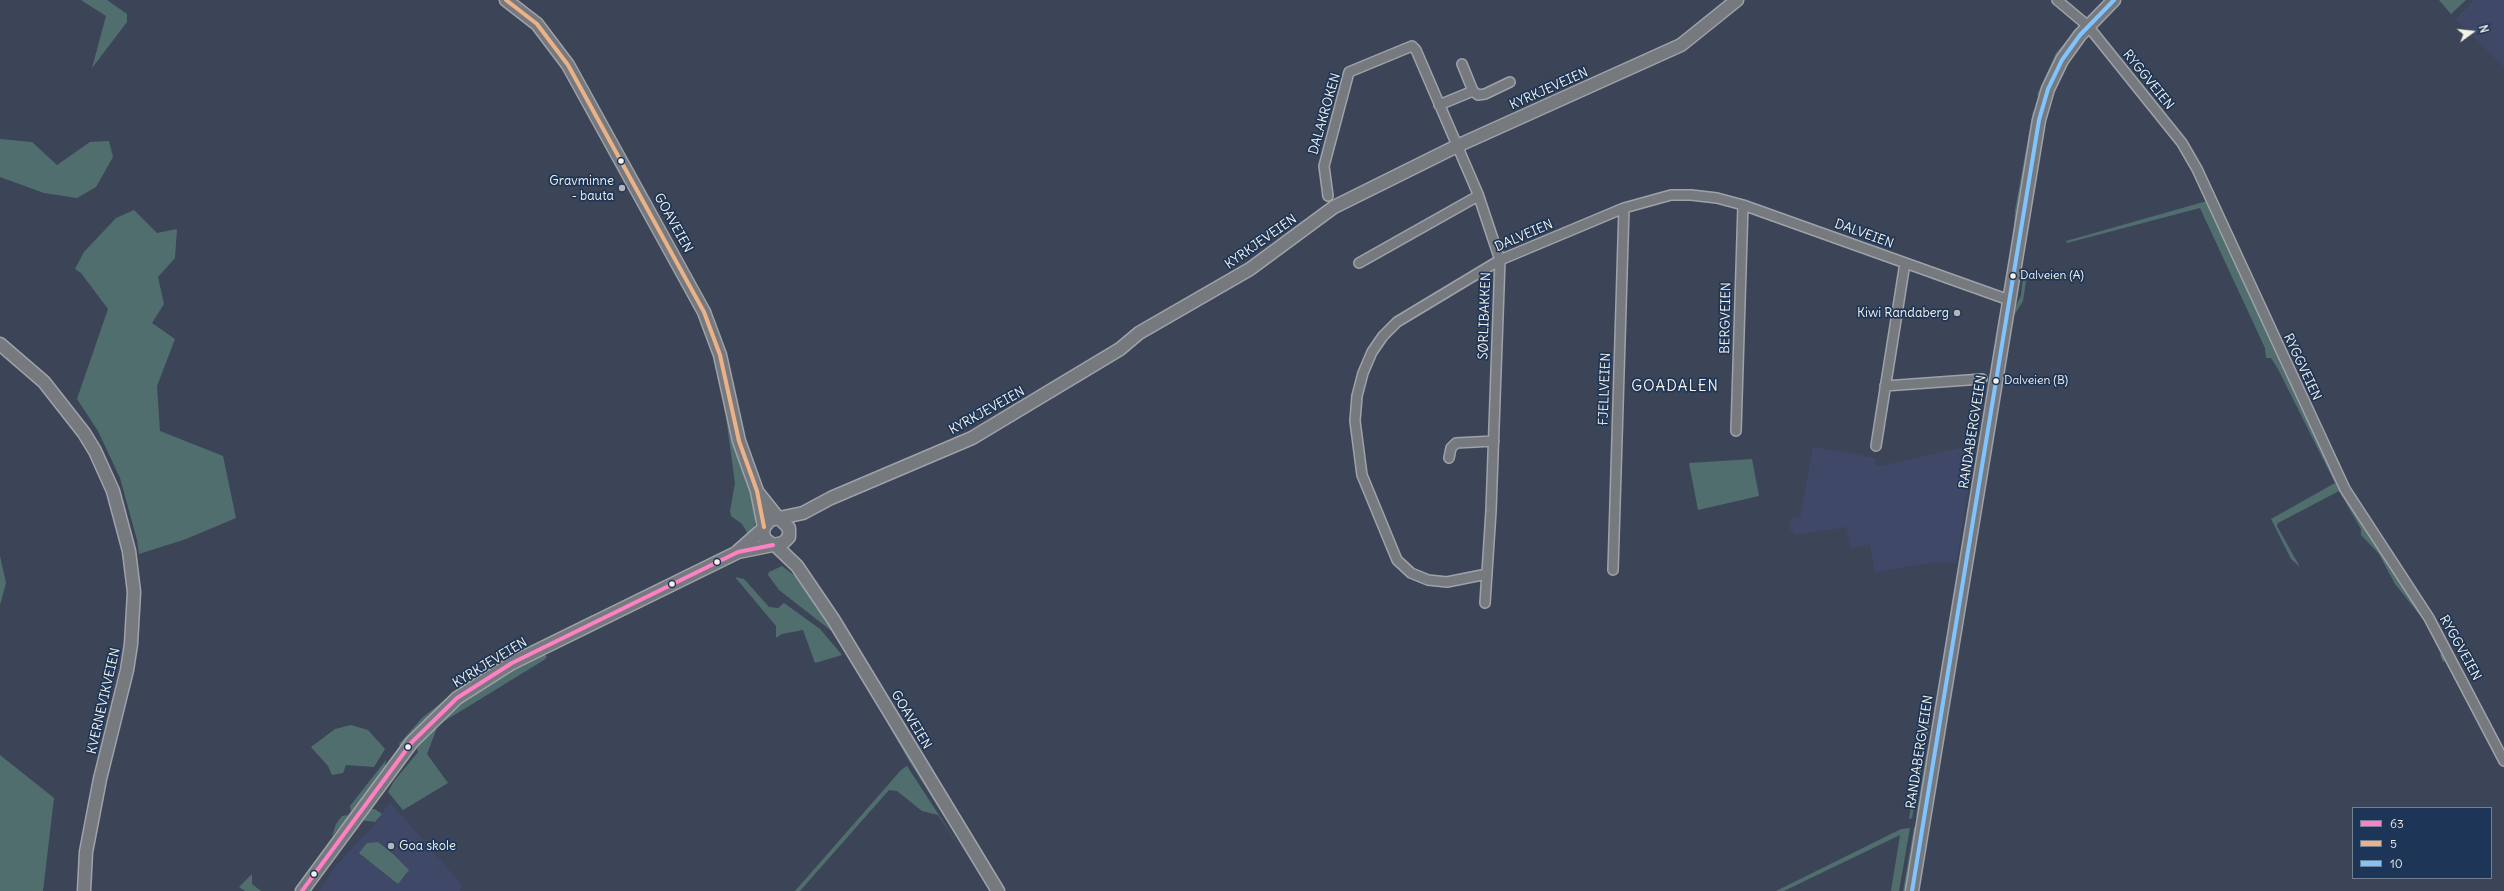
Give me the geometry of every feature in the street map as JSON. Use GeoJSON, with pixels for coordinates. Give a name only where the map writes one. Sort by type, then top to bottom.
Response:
{"type":"FeatureCollection","features":[{"type":"Feature","properties":{"kind":"main road","name":"GOAVEIEN"},"geometry":{"type":"LineString","coordinates":[[506,0],[536,24],[568,65],[687,279],[707,318],[720,355],[741,446],[757,491],[765,539],[774,545],[797,566],[871,680],[998,891]]}},
{"type":"Feature","properties":{"kind":"main road","name":"KYRKJEVEIEN"},"geometry":{"type":"LineString","coordinates":[[780,519],[803,513],[831,498],[972,438],[1120,350],[1140,333],[1250,269],[1334,207],[1457,146],[1680,45],[1737,0]]}},
{"type":"Feature","properties":{"kind":"main road","name":"RANDABERGVEIEN"},"geometry":{"type":"LineString","coordinates":[[1912,891],[2040,120],[2048,89],[2062,60],[2088,26],[2114,0]]}},
{"type":"Feature","properties":{"kind":"main road","name":"KVERNEVIKVEIEN"},"geometry":{"type":"LineString","coordinates":[[0,344],[44,382],[84,433],[95,451],[113,491],[129,551],[134,592],[131,644],[127,670],[100,779],[86,852],[84,891]]}},
{"type":"Feature","properties":{"kind":"main road","name":"GOAVEIEN"},"geometry":{"type":"LineString","coordinates":[[757,491],[780,519],[787,525],[797,566]]}},
{"type":"Feature","properties":{"kind":"main road","name":"KYRKJEVEIEN"},"geometry":{"type":"LineString","coordinates":[[789,534],[803,513]]}},
{"type":"Feature","properties":{"kind":"main road"},"geometry":{"type":"LineString","coordinates":[[764,528],[770,520],[780,519]]}},
{"type":"Feature","properties":{"kind":"main road","name":"KYRKJEVEIEN"},"geometry":{"type":"LineString","coordinates":[[738,552],[764,528]]}},
{"type":"Feature","properties":{"kind":"main road"},"geometry":{"type":"LineString","coordinates":[[774,545],[783,543],[789,534]]}},
{"type":"Feature","properties":{"kind":"main road","name":"KYRKJEVEIEN"},"geometry":{"type":"LineString","coordinates":[[302,891],[412,742],[457,698],[512,663],[738,552],[774,545]]}},
{"type":"Feature","properties":{"kind":"street","name":"RYGGVEIEN"},"geometry":{"type":"LineString","coordinates":[[2057,0],[2088,26],[2178,137],[2191,159],[2345,489],[2429,618],[2504,761]]}},
{"type":"Feature","properties":{"kind":"street","name":"DALAKROKEN"},"geometry":{"type":"LineString","coordinates":[[1328,196],[1324,166],[1349,72],[1412,46],[1416,50],[1457,146]]}},
{"type":"Feature","properties":{"kind":"street"},"geometry":{"type":"LineString","coordinates":[[1462,64],[1473,91],[1478,95],[1485,94],[1510,82]]}},
{"type":"Feature","properties":{"kind":"street"},"geometry":{"type":"LineString","coordinates":[[1439,105],[1473,91]]}},
{"type":"Feature","properties":{"kind":"street","name":"SØRLIBAKKEN"},"geometry":{"type":"LineString","coordinates":[[1457,146],[1478,196],[1500,260],[1494,440],[1485,603]]}},
{"type":"Feature","properties":{"kind":"street","name":"DALVEIEN"},"geometry":{"type":"LineString","coordinates":[[1487,574],[1447,582],[1428,580],[1411,573],[1398,560],[1362,475],[1355,421],[1357,396],[1363,373],[1372,352],[1383,336],[1397,322],[1500,260],[1624,208],[1671,195],[1692,195],[1717,198],[1743,205],[2009,300]]}},
{"type":"Feature","properties":{"kind":"street"},"geometry":{"type":"LineString","coordinates":[[1359,263],[1478,196]]}},
{"type":"Feature","properties":{"kind":"street","name":"BERGVEIEN"},"geometry":{"type":"LineString","coordinates":[[1736,431],[1743,205]]}},
{"type":"Feature","properties":{"kind":"street","name":"FJELLVEIEN"},"geometry":{"type":"LineString","coordinates":[[1613,570],[1624,208]]}},
{"type":"Feature","properties":{"kind":"street"},"geometry":{"type":"LineString","coordinates":[[1876,446],[1905,263]]}},
{"type":"Feature","properties":{"kind":"street"},"geometry":{"type":"LineString","coordinates":[[1886,386],[1982,379]]}},
{"type":"Feature","properties":{"kind":"street"},"geometry":{"type":"LineString","coordinates":[[1450,458],[1451,448],[1456,443],[1494,440]]}},
{"type":"Feature","properties":{"kind":"shaded area"},"geometry":{"type":"Polygon","coordinates":[[[2474,0],[2504,0],[2504,67],[2456,19],[2474,0]]]}},
{"type":"Feature","properties":{"kind":"shaded area"},"geometry":{"type":"Polygon","coordinates":[[[1969,446],[1975,446],[1956,563],[1941,562],[1909,566],[1875,573],[1870,544],[1851,548],[1846,527],[1796,535],[1789,528],[1792,517],[1800,518],[1813,447],[1876,458],[1875,465],[1880,466],[1969,446]]]}},
{"type":"Feature","properties":{"kind":"shaded area","name":"Goa skole"},"geometry":{"type":"Polygon","coordinates":[[[390,802],[462,885],[460,891],[320,891],[334,868],[374,825],[390,802]]]}},
{"type":"Feature","properties":{"kind":"green space"},"geometry":{"type":"Polygon","coordinates":[[[81,0],[107,0],[127,14],[127,22],[92,68],[106,16],[81,0]]]}},
{"type":"Feature","properties":{"kind":"green space"},"geometry":{"type":"Polygon","coordinates":[[[2439,0],[2466,0],[2451,14],[2439,0]]]}},
{"type":"Feature","properties":{"kind":"green space"},"geometry":{"type":"Polygon","coordinates":[[[2077,28],[2078,31],[2060,52],[2049,72],[2040,95],[2037,95],[2056,53],[2077,28]]]}},
{"type":"Feature","properties":{"kind":"green space"},"geometry":{"type":"Polygon","coordinates":[[[2033,111],[2035,112],[2013,245],[2015,210],[2033,111]]]}},
{"type":"Feature","properties":{"kind":"green space"},"geometry":{"type":"Polygon","coordinates":[[[0,139],[32,142],[57,165],[90,142],[109,141],[113,157],[96,187],[77,198],[44,193],[0,177],[0,139]]]}},
{"type":"Feature","properties":{"kind":"green space"},"geometry":{"type":"Polygon","coordinates":[[[2207,201],[2342,490],[2435,633],[2449,659],[2443,662],[2440,655],[2443,652],[2435,634],[2395,584],[2379,554],[2361,535],[2361,529],[2339,491],[2278,523],[2277,526],[2300,567],[2291,559],[2271,519],[2335,483],[2278,369],[2271,358],[2266,358],[2265,348],[2200,208],[2067,243],[2066,241],[2207,201]]]}},
{"type":"Feature","properties":{"kind":"green space"},"geometry":{"type":"Polygon","coordinates":[[[134,210],[157,233],[177,229],[175,258],[158,277],[164,304],[152,323],[175,339],[157,386],[160,431],[223,456],[236,518],[186,539],[139,554],[137,540],[120,478],[98,431],[77,399],[108,309],[81,273],[75,269],[84,252],[116,218],[134,210]]]}},
{"type":"Feature","properties":{"kind":"green space"},"geometry":{"type":"Polygon","coordinates":[[[2027,274],[2023,301],[2013,317],[1952,678],[2009,321],[2021,295],[2023,277],[2027,274]]]}},
{"type":"Feature","properties":{"kind":"green space"},"geometry":{"type":"Polygon","coordinates":[[[723,395],[757,515],[754,527],[748,534],[742,524],[731,516],[730,511],[735,483],[723,395]]]}},
{"type":"Feature","properties":{"kind":"green space"},"geometry":{"type":"Polygon","coordinates":[[[1752,459],[1759,496],[1698,510],[1689,463],[1752,459]]]}},
{"type":"Feature","properties":{"kind":"green space"},"geometry":{"type":"Polygon","coordinates":[[[0,556],[6,583],[0,605],[0,556]]]}},
{"type":"Feature","properties":{"kind":"green space"},"geometry":{"type":"Polygon","coordinates":[[[782,566],[795,576],[838,636],[779,590],[768,575],[769,572],[782,566]]]}},
{"type":"Feature","properties":{"kind":"green space"},"geometry":{"type":"Polygon","coordinates":[[[735,577],[744,579],[769,607],[778,608],[784,603],[820,629],[842,655],[815,663],[803,630],[782,634],[776,638],[776,626],[735,577]]]}},
{"type":"Feature","properties":{"kind":"green space"},"geometry":{"type":"Polygon","coordinates":[[[592,615],[594,616],[500,664],[467,685],[445,701],[400,746],[399,744],[422,718],[481,671],[592,615]]]}},
{"type":"Feature","properties":{"kind":"green space"},"geometry":{"type":"Polygon","coordinates":[[[543,652],[547,657],[544,660],[438,725],[427,754],[448,783],[403,810],[388,792],[394,781],[418,752],[417,749],[419,744],[437,720],[489,681],[543,652]]]}},
{"type":"Feature","properties":{"kind":"green space"},"geometry":{"type":"Polygon","coordinates":[[[872,696],[875,696],[971,855],[968,855],[909,761],[872,696]]]}},
{"type":"Feature","properties":{"kind":"green space"},"geometry":{"type":"Polygon","coordinates":[[[1924,722],[1930,723],[1912,818],[1909,819],[1924,722]]]}},
{"type":"Feature","properties":{"kind":"green space"},"geometry":{"type":"Polygon","coordinates":[[[351,725],[368,730],[385,749],[374,767],[346,765],[343,773],[332,775],[328,766],[311,747],[335,729],[351,725]]]}},
{"type":"Feature","properties":{"kind":"green space"},"geometry":{"type":"Polygon","coordinates":[[[1933,725],[1920,815],[1916,817],[1926,755],[1933,725]]]}},
{"type":"Feature","properties":{"kind":"green space"},"geometry":{"type":"Polygon","coordinates":[[[0,755],[54,798],[43,891],[0,891],[0,755]]]}},
{"type":"Feature","properties":{"kind":"green space"},"geometry":{"type":"Polygon","coordinates":[[[386,760],[384,771],[346,821],[332,836],[336,824],[342,816],[348,815],[351,811],[350,806],[386,760]]]}},
{"type":"Feature","properties":{"kind":"green space"},"geometry":{"type":"Polygon","coordinates":[[[907,766],[961,849],[938,815],[922,811],[897,791],[889,790],[800,891],[795,891],[901,770],[907,766]]]}},
{"type":"Feature","properties":{"kind":"green space"},"geometry":{"type":"Polygon","coordinates":[[[368,809],[375,809],[382,814],[375,822],[360,820],[359,827],[309,891],[306,891],[359,818],[368,809]]]}},
{"type":"Feature","properties":{"kind":"green space"},"geometry":{"type":"Polygon","coordinates":[[[1914,827],[1917,827],[1907,891],[1903,891],[1914,827]]]}},
{"type":"Feature","properties":{"kind":"green space"},"geometry":{"type":"Polygon","coordinates":[[[1910,828],[1899,891],[1891,891],[1900,835],[1784,891],[1776,891],[1901,829],[1910,828]]]}},
{"type":"Feature","properties":{"kind":"green space"},"geometry":{"type":"Polygon","coordinates":[[[378,842],[409,870],[398,884],[359,853],[367,843],[378,842]]]}},
{"type":"Feature","properties":{"kind":"green space"},"geometry":{"type":"Polygon","coordinates":[[[252,874],[252,884],[261,891],[245,891],[239,887],[252,874]]]}},
{"type":"Feature","properties":{"kind":"transit line","name":"5"},"geometry":{"type":"LineString","coordinates":[[506,0],[537,24],[568,65],[704,312],[720,355],[739,441],[757,491],[764,527]]}},
{"type":"Feature","properties":{"kind":"transit line","name":"10"},"geometry":{"type":"LineString","coordinates":[[1912,891],[2039,120],[2048,89],[2062,60],[2080,35],[2114,0]]}},
{"type":"Feature","properties":{"kind":"transit line","name":"63"},"geometry":{"type":"LineString","coordinates":[[302,891],[412,742],[457,698],[512,663],[738,552],[773,545]]}},
{"type":"Feature","properties":{"kind":"place","name":"Gravminne - bauta"},"geometry":{"type":"Point","coordinates":[622,188]}},
{"type":"Feature","properties":{"kind":"place","name":"Dalveien (A)"},"geometry":{"type":"Point","coordinates":[2013,276]}},
{"type":"Feature","properties":{"kind":"place","name":"Kiwi Randaberg"},"geometry":{"type":"Point","coordinates":[1957,313]}},
{"type":"Feature","properties":{"kind":"place","name":"Dalveien (B)"},"geometry":{"type":"Point","coordinates":[1996,381]}},
{"type":"Feature","properties":{"kind":"place","name":"Goa skole"},"geometry":{"type":"Point","coordinates":[391,846]}},
{"type":"Feature","properties":{"kind":"district","name":"GOADALEN"},"geometry":{"type":"Point","coordinates":[1675,387]}}]}
